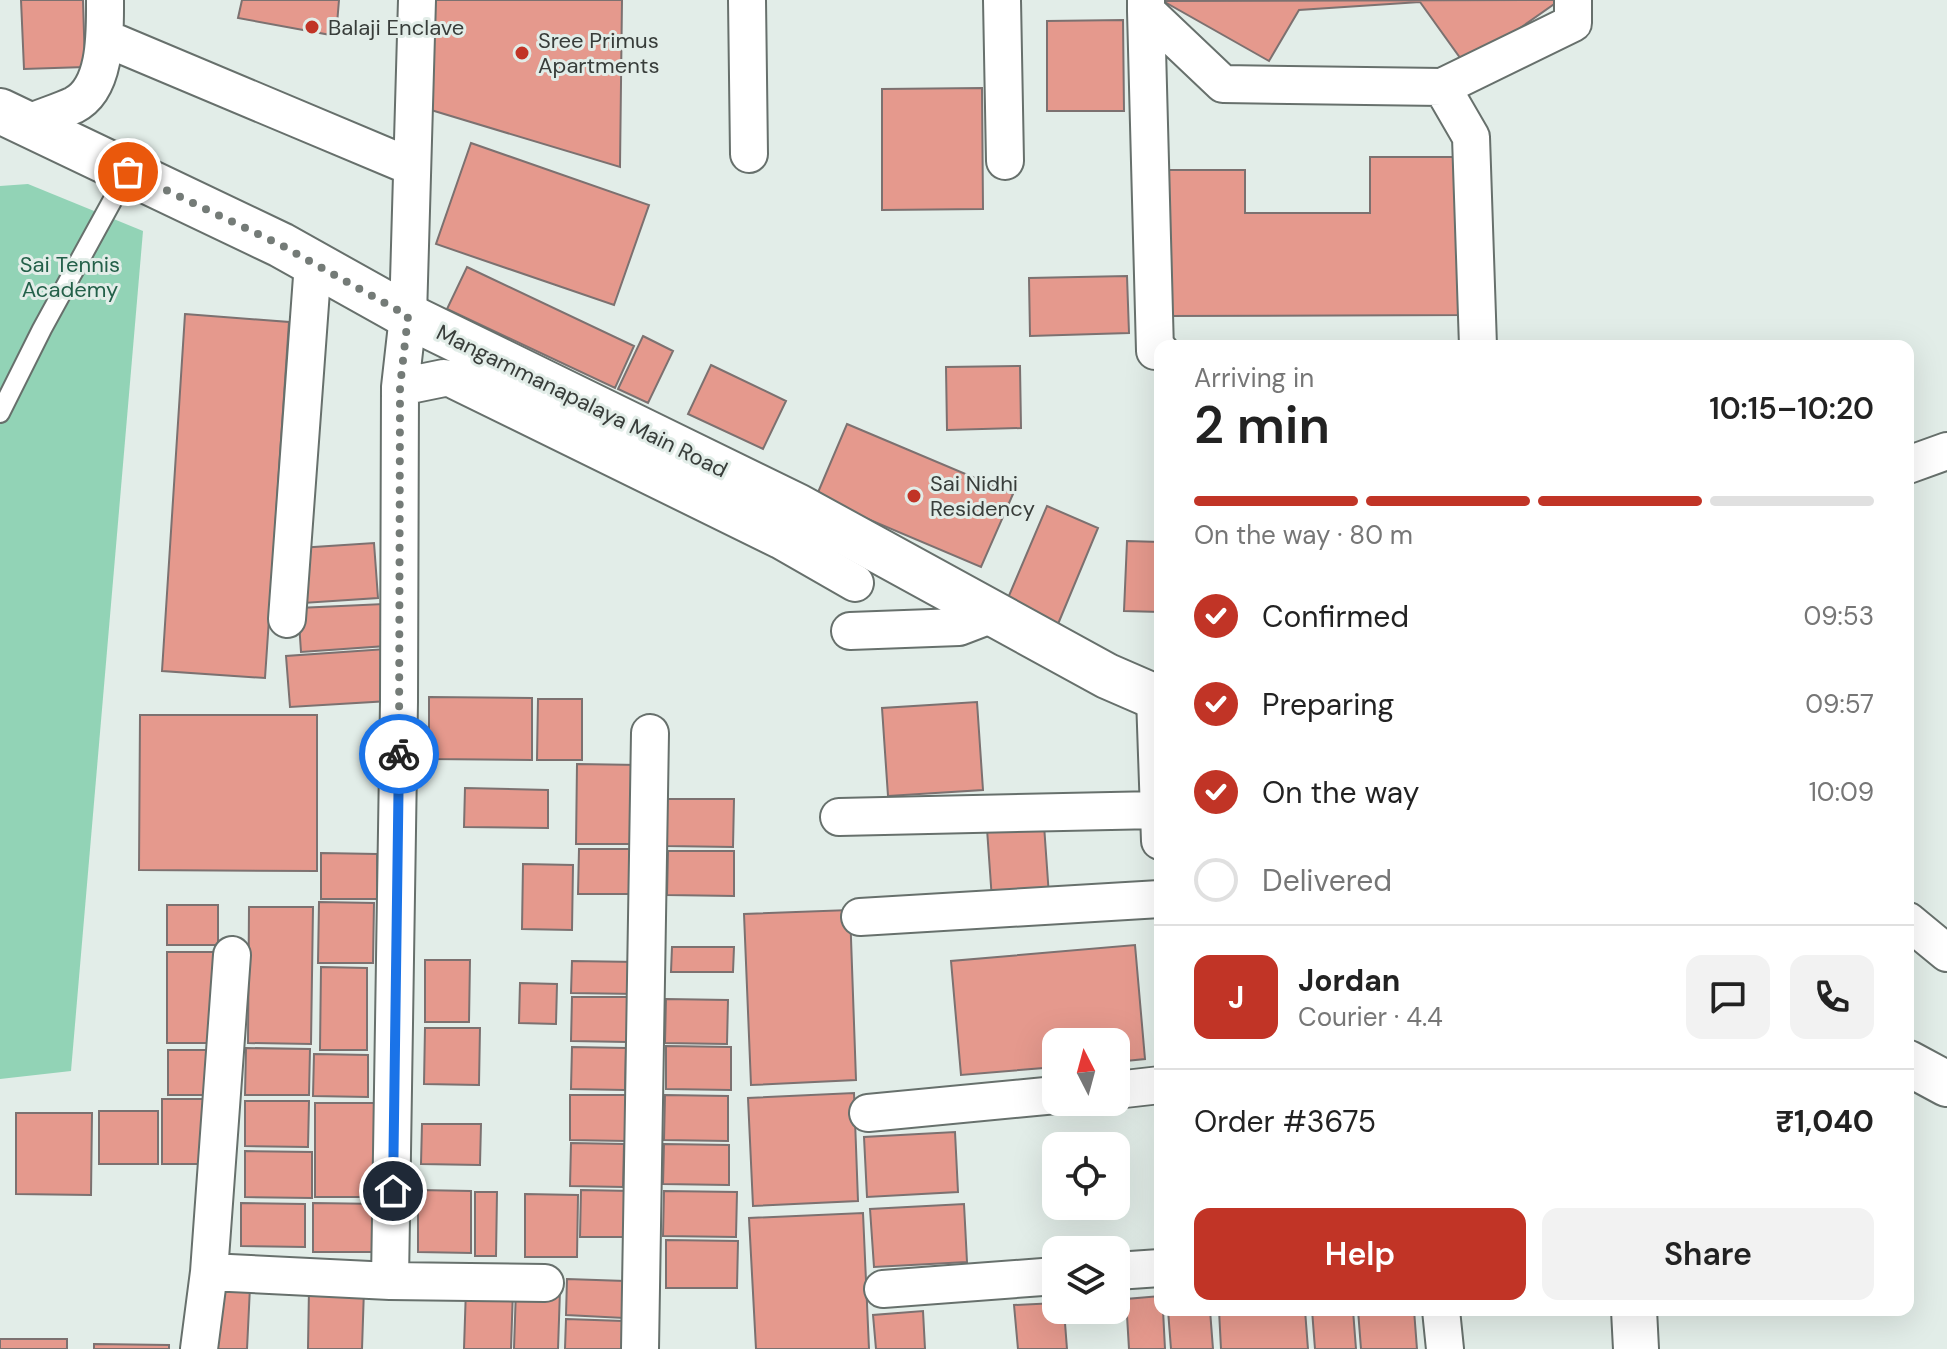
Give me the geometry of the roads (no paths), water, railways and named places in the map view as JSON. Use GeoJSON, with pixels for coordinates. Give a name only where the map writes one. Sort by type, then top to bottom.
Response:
{"type":"FeatureCollection","features":[{"type":"Feature","properties":{"kind":"street"},"geometry":{"type":"LineString","coordinates":[[13,117],[77,103],[96,83],[105,38],[105,0]]}},
{"type":"Feature","properties":{"kind":"street"},"geometry":{"type":"LineString","coordinates":[[390,1281],[399,702],[400,387],[408,316],[417,0]]}},
{"type":"Feature","properties":{"kind":"street"},"geometry":{"type":"LineString","coordinates":[[747,0],[749,154]]}},
{"type":"Feature","properties":{"kind":"street"},"geometry":{"type":"LineString","coordinates":[[1002,0],[1005,161]]}},
{"type":"Feature","properties":{"kind":"street"},"geometry":{"type":"LineString","coordinates":[[1146,5],[1223,84],[1442,87],[1573,23],[1573,0]]}},
{"type":"Feature","properties":{"kind":"street"},"geometry":{"type":"LineString","coordinates":[[1146,5],[1155,340]]}},
{"type":"Feature","properties":{"kind":"street"},"geometry":{"type":"LineString","coordinates":[[105,38],[412,167]]}},
{"type":"Feature","properties":{"kind":"street"},"geometry":{"type":"LineString","coordinates":[[1442,87],[1471,137],[1478,340]]}},
{"type":"Feature","properties":{"kind":"street","name":"Mangammanapalaya Main Road"},"geometry":{"type":"LineString","coordinates":[[13,117],[281,245],[788,523],[993,614],[1107,676],[1154,696]]}},
{"type":"Feature","properties":{"kind":"street"},"geometry":{"type":"LineString","coordinates":[[287,619],[313,263]]}},
{"type":"Feature","properties":{"kind":"street"},"geometry":{"type":"LineString","coordinates":[[400,387],[452,379],[788,523],[855,583]]}},
{"type":"Feature","properties":{"kind":"street"},"geometry":{"type":"LineString","coordinates":[[1914,463],[1947,451]]}},
{"type":"Feature","properties":{"kind":"street"},"geometry":{"type":"LineString","coordinates":[[850,631],[959,627],[993,614]]}},
{"type":"Feature","properties":{"kind":"street"},"geometry":{"type":"LineString","coordinates":[[640,1349],[650,733]]}},
{"type":"Feature","properties":{"kind":"street"},"geometry":{"type":"LineString","coordinates":[[839,817],[1154,826]]}},
{"type":"Feature","properties":{"kind":"street"},"geometry":{"type":"LineString","coordinates":[[860,917],[1154,899]]}},
{"type":"Feature","properties":{"kind":"street"},"geometry":{"type":"LineString","coordinates":[[1914,926],[1947,953]]}},
{"type":"Feature","properties":{"kind":"street"},"geometry":{"type":"LineString","coordinates":[[199,1349],[209,1272],[232,955]]}},
{"type":"Feature","properties":{"kind":"street"},"geometry":{"type":"LineString","coordinates":[[1914,1066],[1947,1084]]}},
{"type":"Feature","properties":{"kind":"street"},"geometry":{"type":"LineString","coordinates":[[1130,1088],[1154,1086]]}},
{"type":"Feature","properties":{"kind":"street"},"geometry":{"type":"LineString","coordinates":[[868,1113],[1042,1096]]}},
{"type":"Feature","properties":{"kind":"street"},"geometry":{"type":"LineString","coordinates":[[1130,1270],[1154,1268]]}},
{"type":"Feature","properties":{"kind":"street"},"geometry":{"type":"LineString","coordinates":[[209,1272],[390,1281],[545,1283]]}},
{"type":"Feature","properties":{"kind":"street"},"geometry":{"type":"LineString","coordinates":[[883,1289],[1042,1277]]}},
{"type":"Feature","properties":{"kind":"street"},"geometry":{"type":"LineString","coordinates":[[1442,1316],[1445,1349]]}},
{"type":"Feature","properties":{"kind":"street"},"geometry":{"type":"LineString","coordinates":[[1634,1316],[1636,1349]]}},
{"type":"Feature","properties":{"kind":"lane"},"geometry":{"type":"LineString","coordinates":[[0,413],[128,172]]}},
{"type":"Feature","properties":{"kind":"place","name":"Balaji Enclave"},"geometry":{"type":"Point","coordinates":[312,27]}},
{"type":"Feature","properties":{"kind":"place","name":"Sree Primus Apartments"},"geometry":{"type":"Point","coordinates":[522,53]}},
{"type":"Feature","properties":{"kind":"place","name":"Sai Nidhi Residency"},"geometry":{"type":"Point","coordinates":[914,496]}},
{"type":"Feature","properties":{"kind":"park label","name":"Sai Tennis Academy"},"geometry":{"type":"Point","coordinates":[70,276]}}]}
